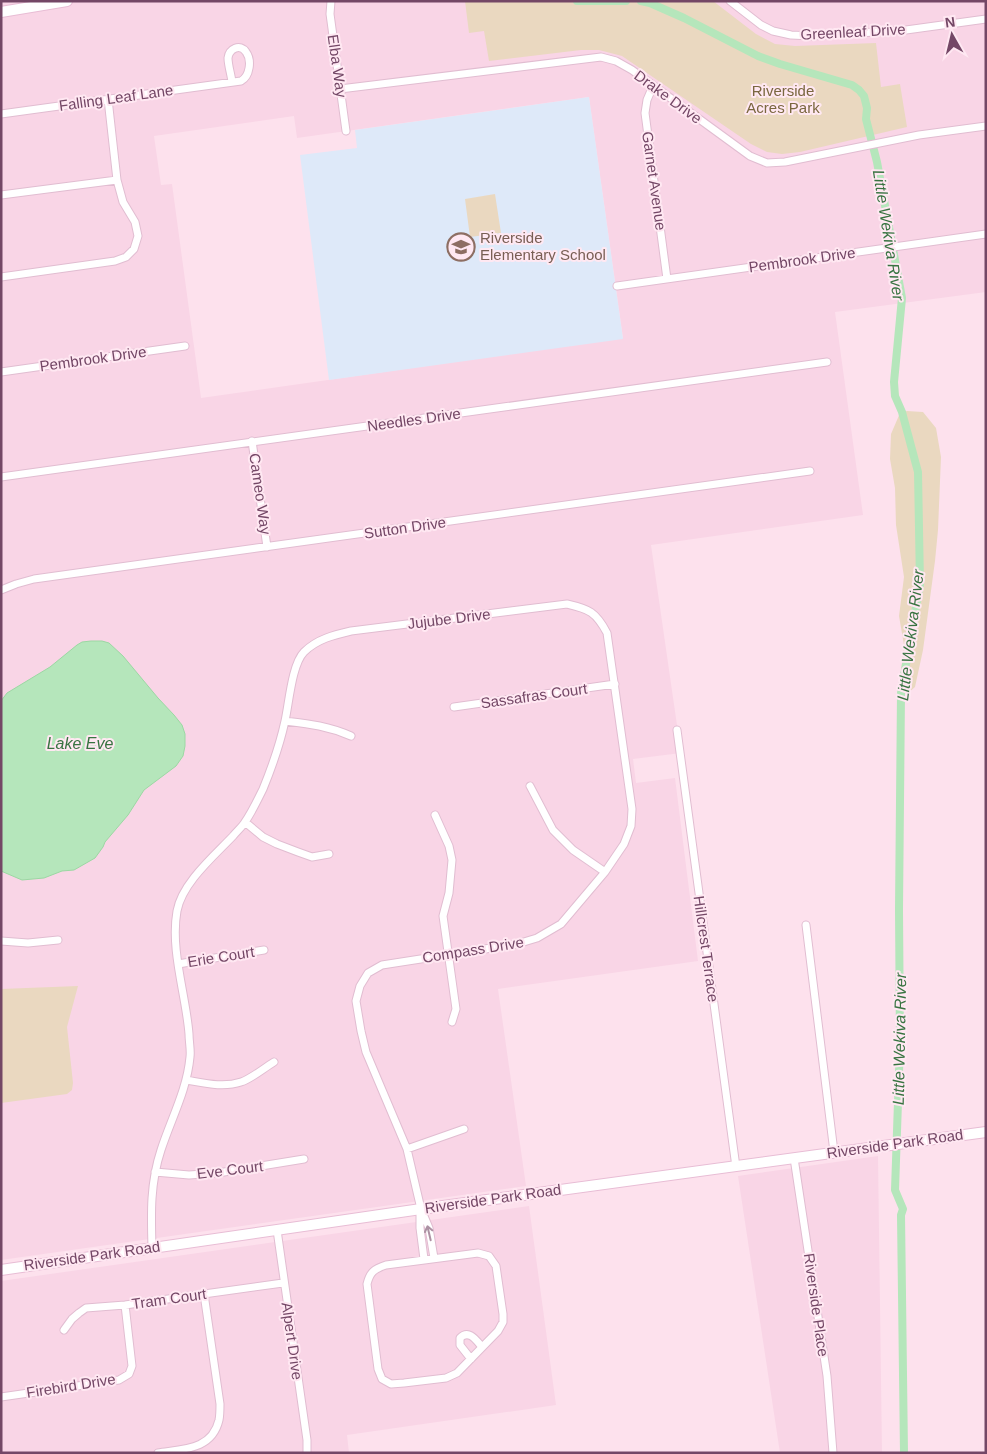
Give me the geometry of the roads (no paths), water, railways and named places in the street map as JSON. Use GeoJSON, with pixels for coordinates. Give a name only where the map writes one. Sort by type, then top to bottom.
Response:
{"type":"FeatureCollection","features":[{"type":"Feature","properties":{"kind":"street"},"geometry":{"type":"LineString","coordinates":[[1,12],[67,1]]}},
{"type":"Feature","properties":{"kind":"street","name":"Elba Way"},"geometry":{"type":"LineString","coordinates":[[331,1],[330,14],[346,131]]}},
{"type":"Feature","properties":{"kind":"street","name":"Greenleaf Drive"},"geometry":{"type":"LineString","coordinates":[[730,1],[761,25],[773,31],[791,35],[812,36],[906,30],[986,19]]}},
{"type":"Feature","properties":{"kind":"street"},"geometry":{"type":"LineString","coordinates":[[241,48],[246,51],[248,58],[248,75],[241,81],[232,82],[228,57],[231,50],[241,48]]}},
{"type":"Feature","properties":{"kind":"street","name":"Drake Drive"},"geometry":{"type":"LineString","coordinates":[[340,89],[601,57],[616,61],[750,156],[768,164],[800,160],[919,135],[986,126]]}},
{"type":"Feature","properties":{"kind":"street","name":"Falling Leaf Lane"},"geometry":{"type":"LineString","coordinates":[[1,114],[232,82]]}},
{"type":"Feature","properties":{"kind":"street","name":"Garnet Avenue"},"geometry":{"type":"LineString","coordinates":[[653,86],[647,100],[645,113],[667,279]]}},
{"type":"Feature","properties":{"kind":"street"},"geometry":{"type":"LineString","coordinates":[[1,277],[115,261],[126,257],[134,249],[138,236],[135,222],[122,202],[117,180],[108,99]]}},
{"type":"Feature","properties":{"kind":"street"},"geometry":{"type":"LineString","coordinates":[[1,195],[117,180]]}},
{"type":"Feature","properties":{"kind":"street","name":"Pembrook Drive"},"geometry":{"type":"LineString","coordinates":[[617,286],[986,234]]}},
{"type":"Feature","properties":{"kind":"street","name":"Pembrook Drive"},"geometry":{"type":"LineString","coordinates":[[1,372],[185,346]]}},
{"type":"Feature","properties":{"kind":"street","name":"Needles Drive"},"geometry":{"type":"LineString","coordinates":[[1,477],[827,362]]}},
{"type":"Feature","properties":{"kind":"street","name":"Cameo Way"},"geometry":{"type":"LineString","coordinates":[[252,442],[267,547]]}},
{"type":"Feature","properties":{"kind":"street","name":"Sutton Drive"},"geometry":{"type":"LineString","coordinates":[[1,590],[34,579],[810,472]]}},
{"type":"Feature","properties":{"kind":"street","name":"Jujube Drive"},"geometry":{"type":"LineString","coordinates":[[152,1247],[151,1198],[155,1172],[181,1098],[190,1055],[188,1027],[178,964],[175,930],[177,910],[184,893],[194,878],[245,822],[263,789],[278,748],[295,670],[303,653],[316,643],[330,636],[351,631],[567,604],[582,607],[600,619],[608,633],[615,684]]}},
{"type":"Feature","properties":{"kind":"street","name":"Sassafras Court"},"geometry":{"type":"LineString","coordinates":[[454,708],[615,684]]}},
{"type":"Feature","properties":{"kind":"street","name":"Compass Drive"},"geometry":{"type":"LineString","coordinates":[[421,1209],[407,1149],[366,1052],[356,1000],[360,986],[368,973],[382,965],[517,944],[537,938],[561,924],[605,872],[624,844],[631,826],[632,808],[615,684]]}},
{"type":"Feature","properties":{"kind":"street"},"geometry":{"type":"LineString","coordinates":[[285,720],[334,728],[351,736]]}},
{"type":"Feature","properties":{"kind":"street","name":"Hillcrest Terrace"},"geometry":{"type":"LineString","coordinates":[[677,730],[736,1167]]}},
{"type":"Feature","properties":{"kind":"street"},"geometry":{"type":"LineString","coordinates":[[530,786],[553,830],[573,850],[605,872]]}},
{"type":"Feature","properties":{"kind":"street"},"geometry":{"type":"LineString","coordinates":[[435,815],[449,846],[452,860],[449,893],[443,916],[456,1009],[452,1022]]}},
{"type":"Feature","properties":{"kind":"street"},"geometry":{"type":"LineString","coordinates":[[245,822],[262,837],[291,850],[312,857],[329,854]]}},
{"type":"Feature","properties":{"kind":"street"},"geometry":{"type":"LineString","coordinates":[[806,925],[834,1152]]}},
{"type":"Feature","properties":{"kind":"street"},"geometry":{"type":"LineString","coordinates":[[1,941],[28,943],[58,940]]}},
{"type":"Feature","properties":{"kind":"street","name":"Erie Court"},"geometry":{"type":"LineString","coordinates":[[178,964],[264,950]]}},
{"type":"Feature","properties":{"kind":"street"},"geometry":{"type":"LineString","coordinates":[[186,1080],[225,1085],[241,1082],[274,1062]]}},
{"type":"Feature","properties":{"kind":"street"},"geometry":{"type":"LineString","coordinates":[[407,1149],[464,1129]]}},
{"type":"Feature","properties":{"kind":"street","name":"Riverside Park Road"},"geometry":{"type":"LineString","coordinates":[[1,1270],[421,1209],[986,1132]]}},
{"type":"Feature","properties":{"kind":"street","name":"Riverside Place"},"geometry":{"type":"LineString","coordinates":[[794,1158],[826,1376],[833,1453]]}},
{"type":"Feature","properties":{"kind":"street","name":"Eve Court"},"geometry":{"type":"LineString","coordinates":[[155,1172],[189,1175],[218,1173],[304,1160]]}},
{"type":"Feature","properties":{"kind":"street"},"geometry":{"type":"LineString","coordinates":[[421,1209],[429,1228],[434,1258]]}},
{"type":"Feature","properties":{"kind":"street"},"geometry":{"type":"LineString","coordinates":[[421,1209],[420,1228],[424,1259]]}},
{"type":"Feature","properties":{"kind":"street","name":"Alpert Drive"},"geometry":{"type":"LineString","coordinates":[[276,1230],[307,1440],[307,1453]]}},
{"type":"Feature","properties":{"kind":"street"},"geometry":{"type":"LineString","coordinates":[[478,1253],[489,1256],[496,1266],[503,1322],[498,1331],[457,1373],[446,1378],[391,1384],[382,1379],[378,1369],[367,1284],[369,1274],[375,1268],[424,1259],[478,1253]]}},
{"type":"Feature","properties":{"kind":"street","name":"Tram Court"},"geometry":{"type":"LineString","coordinates":[[64,1330],[86,1308],[125,1305],[283,1283]]}},
{"type":"Feature","properties":{"kind":"street"},"geometry":{"type":"LineString","coordinates":[[158,1453],[204,1444],[213,1434],[219,1421],[220,1404],[204,1294]]}},
{"type":"Feature","properties":{"kind":"street","name":"Firebird Drive"},"geometry":{"type":"LineString","coordinates":[[1,1397],[119,1380],[129,1374],[132,1366],[125,1305]]}},
{"type":"Feature","properties":{"kind":"street"},"geometry":{"type":"LineString","coordinates":[[471,1359],[460,1345],[462,1335],[472,1336],[482,1347]]}},
{"type":"Feature","properties":{"kind":"water","name":"Lake Eve"},"geometry":{"type":"Polygon","coordinates":[[[82,642],[109,643],[123,656],[182,725],[185,734],[183,756],[176,766],[144,790],[128,815],[105,842],[95,858],[74,870],[62,871],[44,878],[22,880],[1,871],[1,701],[7,693],[50,667],[77,645],[82,642]]]}},
{"type":"Feature","properties":{"kind":"waterway","name":"Little Wekiva River"},"geometry":{"type":"LineString","coordinates":[[577,1],[626,1]]}},
{"type":"Feature","properties":{"kind":"waterway","name":"Little Wekiva River"},"geometry":{"type":"LineString","coordinates":[[641,1],[684,18],[758,56],[852,85],[859,90],[864,96],[867,108],[866,119],[877,162],[902,298],[894,382],[895,396],[902,412],[918,472],[920,584],[901,693],[900,1043],[895,1190],[903,1209],[901,1215],[904,1453]]}},
{"type":"Feature","properties":{"kind":"place","name":"Riverside Elementary School"},"geometry":{"type":"Point","coordinates":[461,247]}},
{"type":"Feature","properties":{"kind":"park label","name":"Riverside Acres Park"},"geometry":{"type":"Point","coordinates":[783,100]}}]}
